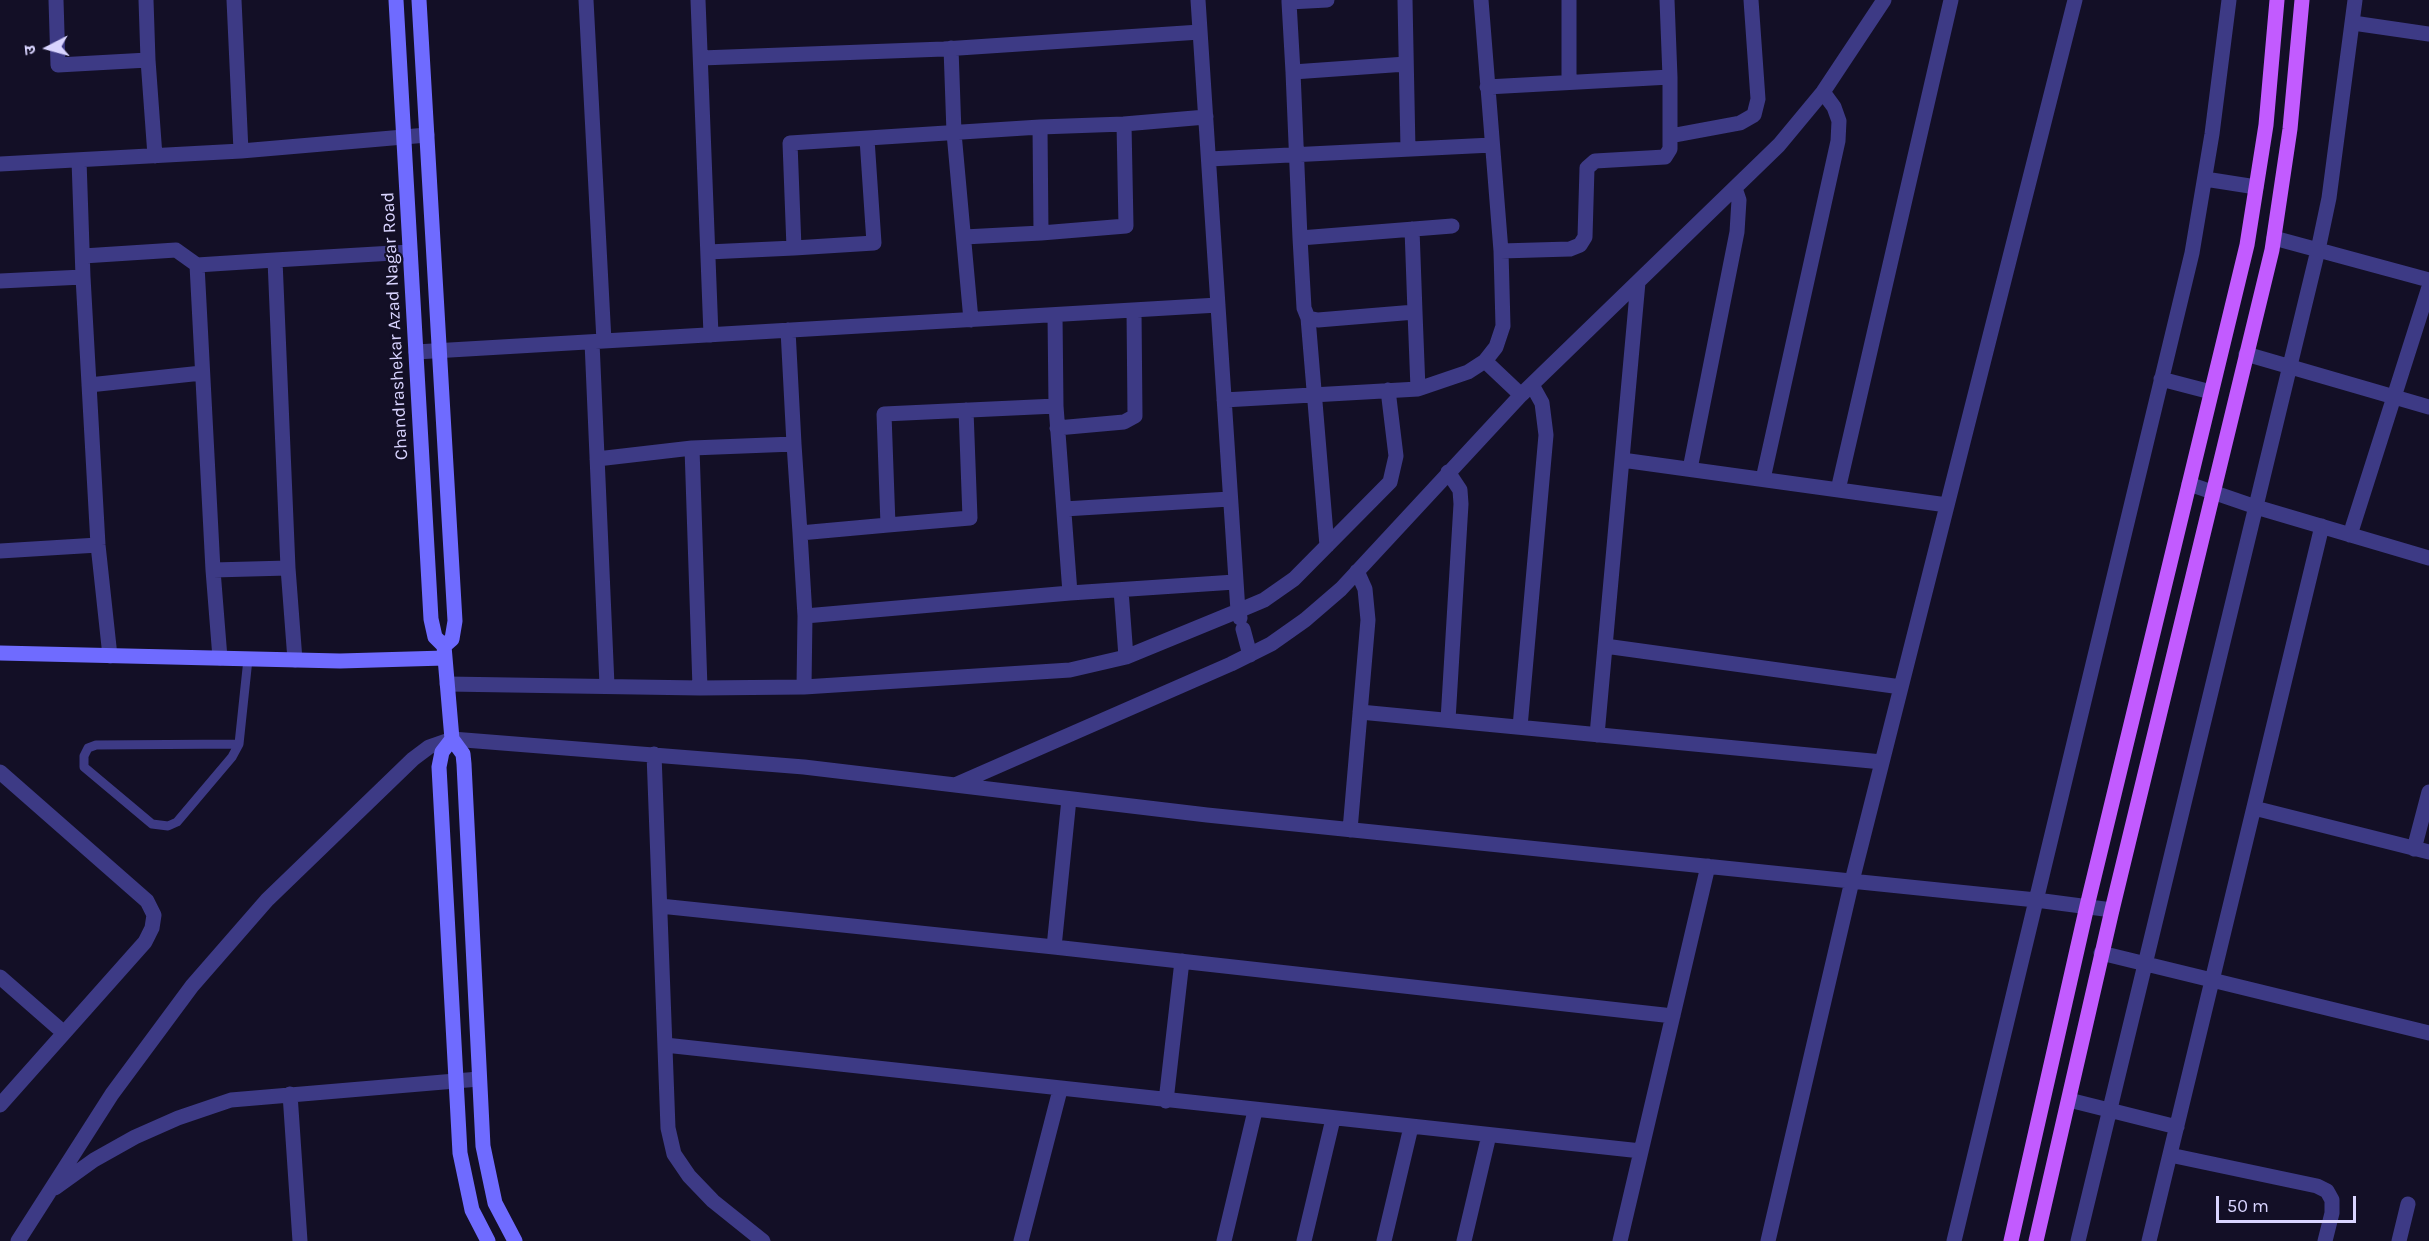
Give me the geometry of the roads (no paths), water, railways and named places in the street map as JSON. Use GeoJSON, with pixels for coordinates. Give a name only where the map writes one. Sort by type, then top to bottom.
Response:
{"type":"FeatureCollection","features":[{"type":"Feature","properties":{"kind":"main road"},"geometry":{"type":"LineString","coordinates":[[2011,1241],[2086,906],[2247,245],[2266,125],[2277,0]]}},
{"type":"Feature","properties":{"kind":"main road"},"geometry":{"type":"LineString","coordinates":[[2036,1241],[2112,910],[2274,238],[2290,129],[2302,0]]}},
{"type":"Feature","properties":{"kind":"main road"},"geometry":{"type":"LineString","coordinates":[[2275,21],[2300,24]]}},
{"type":"Feature","properties":{"kind":"street"},"geometry":{"type":"LineString","coordinates":[[56,0],[58,65],[148,60]]}},
{"type":"Feature","properties":{"kind":"street"},"geometry":{"type":"LineString","coordinates":[[146,0],[155,156]]}},
{"type":"Feature","properties":{"kind":"street"},"geometry":{"type":"LineString","coordinates":[[234,0],[241,151]]}},
{"type":"Feature","properties":{"kind":"street","name":"Chandrashekar Azad Nagar Road"},"geometry":{"type":"LineString","coordinates":[[396,0],[431,620],[435,637],[445,652],[452,739]]}},
{"type":"Feature","properties":{"kind":"street","name":"Chandrashekar Azad Nagar Road"},"geometry":{"type":"LineString","coordinates":[[419,0],[455,621],[452,639],[445,652]]}},
{"type":"Feature","properties":{"kind":"street"},"geometry":{"type":"LineString","coordinates":[[586,0],[598,341],[597,459],[607,685]]}},
{"type":"Feature","properties":{"kind":"street"},"geometry":{"type":"LineString","coordinates":[[698,0],[711,335]]}},
{"type":"Feature","properties":{"kind":"street"},"geometry":{"type":"LineString","coordinates":[[1198,0],[1235,582],[1240,619],[1250,655]]}},
{"type":"Feature","properties":{"kind":"street"},"geometry":{"type":"LineString","coordinates":[[1327,0],[1289,1],[1304,308],[1308,318],[1327,546]]}},
{"type":"Feature","properties":{"kind":"street"},"geometry":{"type":"LineString","coordinates":[[1405,0],[1408,149]]}},
{"type":"Feature","properties":{"kind":"street"},"geometry":{"type":"LineString","coordinates":[[1481,0],[1501,251],[1503,326],[1489,365]]}},
{"type":"Feature","properties":{"kind":"street"},"geometry":{"type":"LineString","coordinates":[[1569,0],[1569,82]]}},
{"type":"Feature","properties":{"kind":"street"},"geometry":{"type":"LineString","coordinates":[[1501,251],[1570,249],[1580,245],[1585,237],[1587,168],[1595,161],[1665,157],[1670,149],[1667,0]]}},
{"type":"Feature","properties":{"kind":"street"},"geometry":{"type":"LineString","coordinates":[[1670,136],[1740,123],[1754,115],[1758,99],[1751,0]]}},
{"type":"Feature","properties":{"kind":"street"},"geometry":{"type":"LineString","coordinates":[[956,785],[1250,655],[1271,644],[1305,620],[1357,571],[1527,390],[1779,145],[1823,92],[1884,0]]}},
{"type":"Feature","properties":{"kind":"street"},"geometry":{"type":"LineString","coordinates":[[1838,490],[1951,0]]}},
{"type":"Feature","properties":{"kind":"street"},"geometry":{"type":"LineString","coordinates":[[1768,1241],[1852,881],[2075,0]]}},
{"type":"Feature","properties":{"kind":"street"},"geometry":{"type":"LineString","coordinates":[[1954,1241],[2192,253],[2205,179],[2229,0]]}},
{"type":"Feature","properties":{"kind":"street"},"geometry":{"type":"LineString","coordinates":[[2078,1241],[2318,250],[2329,198],[2355,0]]}},
{"type":"Feature","properties":{"kind":"street"},"geometry":{"type":"LineString","coordinates":[[2353,23],[2429,34]]}},
{"type":"Feature","properties":{"kind":"street"},"geometry":{"type":"LineString","coordinates":[[701,58],[951,48],[1200,32]]}},
{"type":"Feature","properties":{"kind":"street"},"geometry":{"type":"LineString","coordinates":[[951,48],[954,134],[971,320]]}},
{"type":"Feature","properties":{"kind":"street"},"geometry":{"type":"LineString","coordinates":[[1293,72],[1406,64]]}},
{"type":"Feature","properties":{"kind":"street"},"geometry":{"type":"LineString","coordinates":[[1488,87],[1670,77]]}},
{"type":"Feature","properties":{"kind":"street"},"geometry":{"type":"LineString","coordinates":[[1763,479],[1838,141],[1839,122],[1834,107],[1823,92]]}},
{"type":"Feature","properties":{"kind":"street"},"geometry":{"type":"LineString","coordinates":[[794,248],[790,143],[1124,124],[1206,117]]}},
{"type":"Feature","properties":{"kind":"street"},"geometry":{"type":"LineString","coordinates":[[964,237],[1126,226],[1124,124]]}},
{"type":"Feature","properties":{"kind":"street"},"geometry":{"type":"LineString","coordinates":[[1040,127],[1041,232]]}},
{"type":"Feature","properties":{"kind":"street"},"geometry":{"type":"LineString","coordinates":[[0,164],[241,151],[427,135]]}},
{"type":"Feature","properties":{"kind":"street"},"geometry":{"type":"LineString","coordinates":[[708,252],[874,243],[867,139]]}},
{"type":"Feature","properties":{"kind":"street"},"geometry":{"type":"LineString","coordinates":[[1209,159],[1492,145]]}},
{"type":"Feature","properties":{"kind":"street"},"geometry":{"type":"LineString","coordinates":[[79,160],[98,545],[110,656]]}},
{"type":"Feature","properties":{"kind":"street"},"geometry":{"type":"LineString","coordinates":[[2205,179],[2256,187]]}},
{"type":"Feature","properties":{"kind":"street"},"geometry":{"type":"LineString","coordinates":[[1690,469],[1737,232],[1739,200],[1735,188]]}},
{"type":"Feature","properties":{"kind":"street"},"geometry":{"type":"LineString","coordinates":[[1300,238],[1452,226]]}},
{"type":"Feature","properties":{"kind":"street"},"geometry":{"type":"LineString","coordinates":[[1412,229],[1418,389]]}},
{"type":"Feature","properties":{"kind":"street"},"geometry":{"type":"LineString","coordinates":[[2274,238],[2429,280]]}},
{"type":"Feature","properties":{"kind":"street"},"geometry":{"type":"LineString","coordinates":[[82,256],[176,249],[197,265],[410,252]]}},
{"type":"Feature","properties":{"kind":"street"},"geometry":{"type":"LineString","coordinates":[[275,260],[288,568],[295,660]]}},
{"type":"Feature","properties":{"kind":"street"},"geometry":{"type":"LineString","coordinates":[[197,265],[213,570],[220,658]]}},
{"type":"Feature","properties":{"kind":"street"},"geometry":{"type":"LineString","coordinates":[[0,281],[83,277]]}},
{"type":"Feature","properties":{"kind":"street"},"geometry":{"type":"LineString","coordinates":[[1597,735],[1638,282]]}},
{"type":"Feature","properties":{"kind":"street"},"geometry":{"type":"LineString","coordinates":[[2350,535],[2429,286]]}},
{"type":"Feature","properties":{"kind":"street"},"geometry":{"type":"LineString","coordinates":[[416,352],[1218,305]]}},
{"type":"Feature","properties":{"kind":"street"},"geometry":{"type":"LineString","coordinates":[[1057,428],[1124,422],[1135,416],[1134,310]]}},
{"type":"Feature","properties":{"kind":"street"},"geometry":{"type":"LineString","coordinates":[[1308,318],[1318,320],[1415,312]]}},
{"type":"Feature","properties":{"kind":"street"},"geometry":{"type":"LineString","coordinates":[[1055,315],[1057,428],[1070,593]]}},
{"type":"Feature","properties":{"kind":"street"},"geometry":{"type":"LineString","coordinates":[[788,330],[805,616],[804,687]]}},
{"type":"Feature","properties":{"kind":"street"},"geometry":{"type":"LineString","coordinates":[[2246,354],[2429,407]]}},
{"type":"Feature","properties":{"kind":"street"},"geometry":{"type":"LineString","coordinates":[[1489,365],[1507,382],[1527,390],[1542,403],[1546,435],[1520,727]]}},
{"type":"Feature","properties":{"kind":"street"},"geometry":{"type":"LineString","coordinates":[[1224,400],[1418,389],[1489,365]]}},
{"type":"Feature","properties":{"kind":"street"},"geometry":{"type":"LineString","coordinates":[[89,385],[202,373]]}},
{"type":"Feature","properties":{"kind":"street"},"geometry":{"type":"LineString","coordinates":[[2162,380],[2211,392]]}},
{"type":"Feature","properties":{"kind":"street"},"geometry":{"type":"LineString","coordinates":[[447,684],[700,688],[804,687],[1070,670],[1126,657],[1240,619],[1280,591],[1390,482],[1396,456],[1388,390]]}},
{"type":"Feature","properties":{"kind":"street"},"geometry":{"type":"LineString","coordinates":[[888,525],[884,414],[1056,406]]}},
{"type":"Feature","properties":{"kind":"street"},"geometry":{"type":"LineString","coordinates":[[800,532],[970,518],[966,410]]}},
{"type":"Feature","properties":{"kind":"street"},"geometry":{"type":"LineString","coordinates":[[597,459],[692,448],[794,444]]}},
{"type":"Feature","properties":{"kind":"street"},"geometry":{"type":"LineString","coordinates":[[692,448],[700,688]]}},
{"type":"Feature","properties":{"kind":"street"},"geometry":{"type":"LineString","coordinates":[[1622,460],[1947,505]]}},
{"type":"Feature","properties":{"kind":"street"},"geometry":{"type":"LineString","coordinates":[[1448,472],[1460,490],[1461,504],[1448,720]]}},
{"type":"Feature","properties":{"kind":"street"},"geometry":{"type":"LineString","coordinates":[[2189,484],[2256,507],[2429,558]]}},
{"type":"Feature","properties":{"kind":"street"},"geometry":{"type":"LineString","coordinates":[[1064,509],[1230,499]]}},
{"type":"Feature","properties":{"kind":"street"},"geometry":{"type":"LineString","coordinates":[[2149,1241],[2322,526]]}},
{"type":"Feature","properties":{"kind":"street"},"geometry":{"type":"LineString","coordinates":[[0,551],[98,545]]}},
{"type":"Feature","properties":{"kind":"street"},"geometry":{"type":"LineString","coordinates":[[213,570],[288,568]]}},
{"type":"Feature","properties":{"kind":"street"},"geometry":{"type":"LineString","coordinates":[[1350,830],[1368,612],[1365,589],[1357,571]]}},
{"type":"Feature","properties":{"kind":"street"},"geometry":{"type":"LineString","coordinates":[[805,616],[1070,593],[1235,582]]}},
{"type":"Feature","properties":{"kind":"street"},"geometry":{"type":"LineString","coordinates":[[1121,590],[1126,657]]}},
{"type":"Feature","properties":{"kind":"street"},"geometry":{"type":"LineString","coordinates":[[1605,646],[1901,687]]}},
{"type":"Feature","properties":{"kind":"street"},"geometry":{"type":"LineString","coordinates":[[0,653],[295,660],[445,652]]}},
{"type":"Feature","properties":{"kind":"street"},"geometry":{"type":"LineString","coordinates":[[1360,712],[1882,762]]}},
{"type":"Feature","properties":{"kind":"street"},"geometry":{"type":"LineString","coordinates":[[18,1241],[112,1094],[192,986],[267,900],[412,759],[429,747],[452,739],[804,767],[1350,830],[2036,900],[2112,910]]}},
{"type":"Feature","properties":{"kind":"street"},"geometry":{"type":"LineString","coordinates":[[452,739],[463,754],[464,764],[483,1146],[495,1203],[515,1241]]}},
{"type":"Feature","properties":{"kind":"street"},"geometry":{"type":"LineString","coordinates":[[452,739],[442,752],[439,766],[460,1153],[472,1210],[488,1241]]}},
{"type":"Feature","properties":{"kind":"street"},"geometry":{"type":"LineString","coordinates":[[654,754],[668,1128],[674,1154],[689,1176],[714,1201],[763,1241]]}},
{"type":"Feature","properties":{"kind":"street"},"geometry":{"type":"LineString","coordinates":[[0,772],[147,902],[154,915],[152,928],[145,942],[0,1105]]}},
{"type":"Feature","properties":{"kind":"street"},"geometry":{"type":"LineString","coordinates":[[2254,808],[2422,850],[2429,792]]}},
{"type":"Feature","properties":{"kind":"street"},"geometry":{"type":"LineString","coordinates":[[1054,946],[1069,799]]}},
{"type":"Feature","properties":{"kind":"street"},"geometry":{"type":"LineString","coordinates":[[1620,1241],[1708,866]]}},
{"type":"Feature","properties":{"kind":"street"},"geometry":{"type":"LineString","coordinates":[[660,906],[1054,946],[1673,1016]]}},
{"type":"Feature","properties":{"kind":"street"},"geometry":{"type":"LineString","coordinates":[[2102,953],[2429,1033]]}},
{"type":"Feature","properties":{"kind":"street"},"geometry":{"type":"LineString","coordinates":[[1166,1101],[1182,961]]}},
{"type":"Feature","properties":{"kind":"street"},"geometry":{"type":"LineString","coordinates":[[0,977],[64,1033]]}},
{"type":"Feature","properties":{"kind":"street"},"geometry":{"type":"LineString","coordinates":[[665,1046],[1641,1151]]}},
{"type":"Feature","properties":{"kind":"street"},"geometry":{"type":"LineString","coordinates":[[46,1194],[94,1160],[135,1137],[178,1118],[231,1100],[479,1079]]}},
{"type":"Feature","properties":{"kind":"street"},"geometry":{"type":"LineString","coordinates":[[1021,1241],[1060,1089]]}},
{"type":"Feature","properties":{"kind":"street"},"geometry":{"type":"LineString","coordinates":[[290,1094],[300,1241]]}},
{"type":"Feature","properties":{"kind":"street"},"geometry":{"type":"LineString","coordinates":[[2069,1100],[2177,1127]]}},
{"type":"Feature","properties":{"kind":"street"},"geometry":{"type":"LineString","coordinates":[[1224,1241],[1255,1111]]}},
{"type":"Feature","properties":{"kind":"street"},"geometry":{"type":"LineString","coordinates":[[1304,1241],[1332,1119]]}},
{"type":"Feature","properties":{"kind":"street"},"geometry":{"type":"LineString","coordinates":[[1384,1241],[1411,1127]]}},
{"type":"Feature","properties":{"kind":"street"},"geometry":{"type":"LineString","coordinates":[[1464,1241],[1489,1135]]}},
{"type":"Feature","properties":{"kind":"street"},"geometry":{"type":"LineString","coordinates":[[2170,1155],[2317,1186],[2327,1191],[2332,1200],[2332,1213],[2325,1241]]}},
{"type":"Feature","properties":{"kind":"street"},"geometry":{"type":"LineString","coordinates":[[2399,1241],[2408,1204]]}},
{"type":"Feature","properties":{"kind":"lane"},"geometry":{"type":"LineString","coordinates":[[239,744],[96,745],[88,748],[84,756],[84,767],[152,824],[168,826],[177,822],[232,756],[239,744],[248,659]]}}]}
